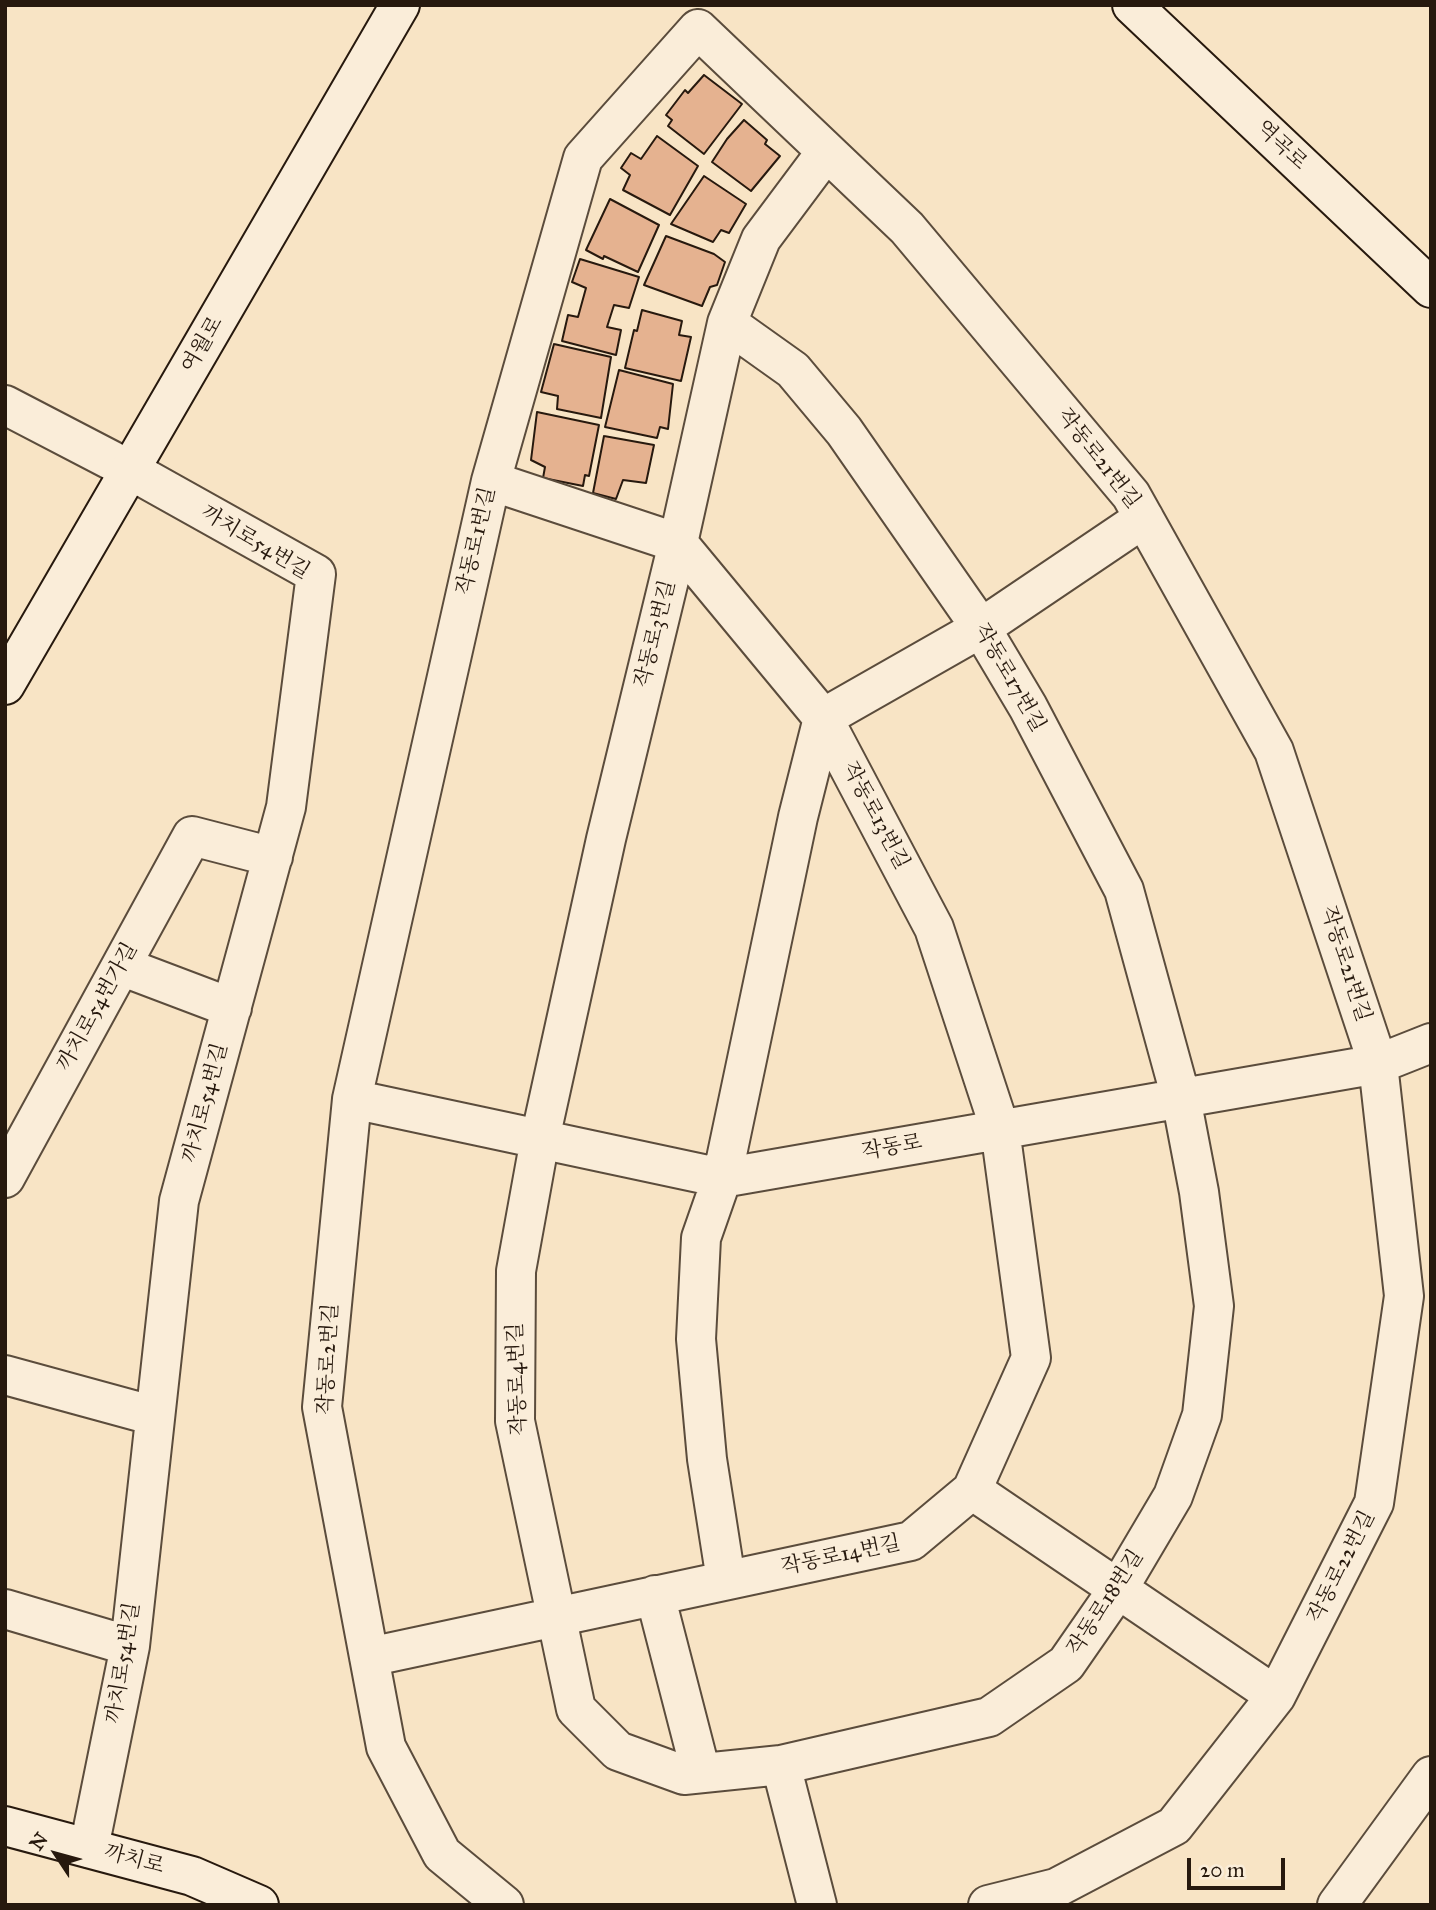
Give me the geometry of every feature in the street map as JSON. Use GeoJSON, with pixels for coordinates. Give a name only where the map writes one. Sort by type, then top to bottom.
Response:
{"type":"FeatureCollection","features":[{"type":"Feature","properties":{"kind":"street","name":"여월로"},"geometry":{"type":"LineString","coordinates":[[5,685],[400,5]]}},
{"type":"Feature","properties":{"kind":"street","name":"역곡로"},"geometry":{"type":"LineString","coordinates":[[1132,5],[1431,288]]}},
{"type":"Feature","properties":{"kind":"street","name":"작동로21번길"},"geometry":{"type":"LineString","coordinates":[[698,29],[907,228],[1131,495],[1274,751],[1378,1065]]}},
{"type":"Feature","properties":{"kind":"street","name":"작동로1번길"},"geometry":{"type":"LineString","coordinates":[[352,1099],[491,481],[583,158],[698,29]]}},
{"type":"Feature","properties":{"kind":"street","name":"작동로3번길"},"geometry":{"type":"LineString","coordinates":[[540,1139],[606,839],[678,543],[727,323],[761,239],[826,152]]}},
{"type":"Feature","properties":{"kind":"street","name":"작동로17번길"},"geometry":{"type":"LineString","coordinates":[[727,323],[793,370],[844,431],[981,628],[1028,707],[1124,890],[1181,1098]]}},
{"type":"Feature","properties":{"kind":"street"},"geometry":{"type":"LineString","coordinates":[[5,405],[130,470]]}},
{"type":"Feature","properties":{"kind":"street","name":"까치로54번길"},"geometry":{"type":"LineString","coordinates":[[89,1848],[130,1646],[179,1201],[286,807],[316,575],[130,470]]}},
{"type":"Feature","properties":{"kind":"street"},"geometry":{"type":"LineString","coordinates":[[491,481],[678,543]]}},
{"type":"Feature","properties":{"kind":"street"},"geometry":{"type":"LineString","coordinates":[[726,1580],[707,1459],[696,1339],[701,1238],[722,1178],[795,831],[823,718],[981,628],[1144,519]]}},
{"type":"Feature","properties":{"kind":"street","name":"작동로13번길"},"geometry":{"type":"LineString","coordinates":[[678,543],[823,718],[934,928],[1000,1129]]}},
{"type":"Feature","properties":{"kind":"street","name":"까치로54번가길"},"geometry":{"type":"LineString","coordinates":[[5,1178],[192,836],[273,857]]}},
{"type":"Feature","properties":{"kind":"street"},"geometry":{"type":"LineString","coordinates":[[121,966],[232,1008]]}},
{"type":"Feature","properties":{"kind":"street","name":"작동로"},"geometry":{"type":"LineString","coordinates":[[352,1099],[722,1178],[1378,1065],[1431,1043]]}},
{"type":"Feature","properties":{"kind":"street","name":"작동로22번길"},"geometry":{"type":"LineString","coordinates":[[988,1905],[1056,1888],[1174,1826],[1276,1696],[1374,1503],[1404,1296],[1378,1065]]}},
{"type":"Feature","properties":{"kind":"street","name":"작동로18번길"},"geometry":{"type":"LineString","coordinates":[[555,1617],[576,1709],[618,1751],[684,1775],[781,1765],[989,1717],[1066,1664],[1118,1589],[1173,1496],[1202,1415],[1214,1306],[1199,1192],[1181,1098]]}},
{"type":"Feature","properties":{"kind":"street","name":"작동로2번길"},"geometry":{"type":"LineString","coordinates":[[352,1099],[322,1407],[369,1657]]}},
{"type":"Feature","properties":{"kind":"street","name":"작동로14번길"},"geometry":{"type":"LineString","coordinates":[[369,1657],[911,1541],[972,1490],[1031,1358],[1000,1129]]}},
{"type":"Feature","properties":{"kind":"street","name":"작동로4번길"},"geometry":{"type":"LineString","coordinates":[[540,1139],[516,1272],[515,1421],[555,1617]]}},
{"type":"Feature","properties":{"kind":"street"},"geometry":{"type":"LineString","coordinates":[[5,1375],[155,1416]]}},
{"type":"Feature","properties":{"kind":"street"},"geometry":{"type":"LineString","coordinates":[[972,1490],[1276,1696]]}},
{"type":"Feature","properties":{"kind":"street"},"geometry":{"type":"LineString","coordinates":[[655,1595],[701,1773]]}},
{"type":"Feature","properties":{"kind":"street"},"geometry":{"type":"LineString","coordinates":[[5,1608],[130,1646]]}},
{"type":"Feature","properties":{"kind":"street"},"geometry":{"type":"LineString","coordinates":[[369,1657],[386,1748],[442,1854],[504,1905]]}},
{"type":"Feature","properties":{"kind":"street"},"geometry":{"type":"LineString","coordinates":[[781,1765],[817,1905]]}},
{"type":"Feature","properties":{"kind":"street"},"geometry":{"type":"LineString","coordinates":[[1349,1900],[1431,1776]]}},
{"type":"Feature","properties":{"kind":"street","name":"까치로"},"geometry":{"type":"LineString","coordinates":[[5,1826],[192,1876],[259,1905]]}},
{"type":"Feature","properties":{"kind":"building"},"geometry":{"type":"Polygon","coordinates":[[[704,75],[742,104],[704,154],[668,126],[672,120],[666,115],[685,90],[688,93],[704,75]]]}},
{"type":"Feature","properties":{"kind":"building"},"geometry":{"type":"Polygon","coordinates":[[[744,120],[767,140],[765,144],[780,156],[751,191],[712,162],[744,120]]]}},
{"type":"Feature","properties":{"kind":"building"},"geometry":{"type":"Polygon","coordinates":[[[657,136],[698,166],[670,215],[623,190],[630,175],[621,168],[631,153],[641,159],[657,136]]]}},
{"type":"Feature","properties":{"kind":"building"},"geometry":{"type":"Polygon","coordinates":[[[704,176],[746,204],[729,233],[721,230],[713,242],[671,224],[704,176]]]}},
{"type":"Feature","properties":{"kind":"building"},"geometry":{"type":"Polygon","coordinates":[[[610,199],[659,225],[638,272],[586,250],[610,199]]]}},
{"type":"Feature","properties":{"kind":"building"},"geometry":{"type":"Polygon","coordinates":[[[666,236],[714,254],[725,262],[717,285],[710,287],[702,306],[644,285],[666,236]]]}},
{"type":"Feature","properties":{"kind":"building"},"geometry":{"type":"Polygon","coordinates":[[[580,259],[639,277],[629,308],[614,305],[607,327],[621,330],[616,355],[562,341],[568,315],[578,317],[586,288],[572,282],[580,259]]]}},
{"type":"Feature","properties":{"kind":"building"},"geometry":{"type":"Polygon","coordinates":[[[642,310],[682,321],[679,335],[691,337],[681,381],[625,368],[642,310]]]}},
{"type":"Feature","properties":{"kind":"building"},"geometry":{"type":"Polygon","coordinates":[[[554,344],[611,357],[601,418],[557,409],[558,396],[541,392],[554,344]]]}},
{"type":"Feature","properties":{"kind":"building"},"geometry":{"type":"Polygon","coordinates":[[[619,370],[673,384],[668,429],[660,427],[657,438],[605,427],[619,370]]]}},
{"type":"Feature","properties":{"kind":"building"},"geometry":{"type":"Polygon","coordinates":[[[537,412],[599,425],[589,476],[585,475],[583,486],[543,478],[545,467],[531,460],[537,412]]]}},
{"type":"Feature","properties":{"kind":"building"},"geometry":{"type":"Polygon","coordinates":[[[604,436],[654,445],[646,483],[623,480],[616,499],[593,493],[604,436]]]}}]}
